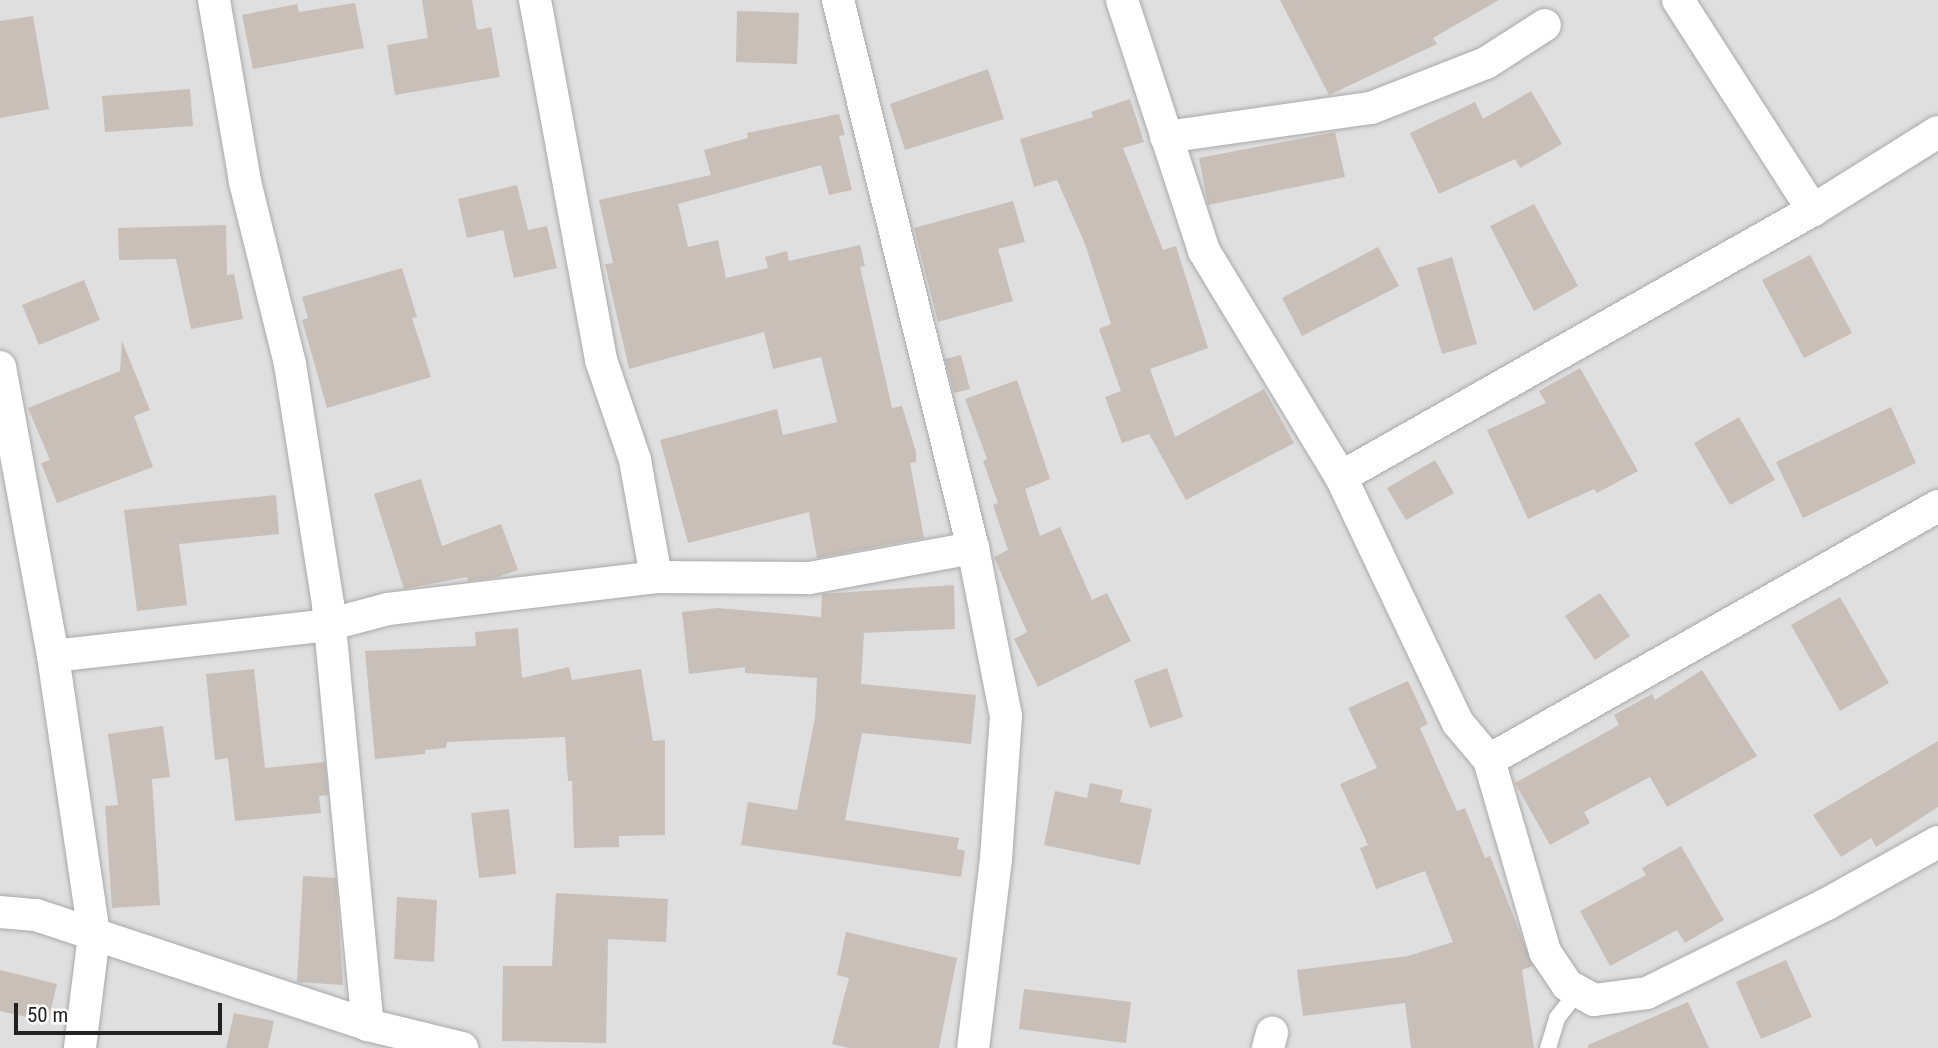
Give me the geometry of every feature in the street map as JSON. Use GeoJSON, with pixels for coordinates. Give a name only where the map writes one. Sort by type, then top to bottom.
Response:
{"type":"FeatureCollection","features":[{"type":"Feature","properties":{"kind":"street"},"geometry":{"type":"LineString","coordinates":[[214,0],[245,181],[290,364],[328,625],[368,1025]]}},
{"type":"Feature","properties":{"kind":"street"},"geometry":{"type":"LineString","coordinates":[[535,0],[601,360],[635,460],[656,577]]}},
{"type":"Feature","properties":{"kind":"street"},"geometry":{"type":"LineString","coordinates":[[838,0],[972,548],[1006,716],[996,859],[973,1048]]}},
{"type":"Feature","properties":{"kind":"street"},"geometry":{"type":"LineString","coordinates":[[1122,0],[1204,251],[1341,477],[1458,723],[1489,760],[1545,951],[1567,985],[1594,1000],[1647,993],[1827,904],[1938,842]]}},
{"type":"Feature","properties":{"kind":"street"},"geometry":{"type":"LineString","coordinates":[[1678,0],[1814,210]]}},
{"type":"Feature","properties":{"kind":"street"},"geometry":{"type":"LineString","coordinates":[[1166,137],[1371,108],[1486,63],[1545,25]]}},
{"type":"Feature","properties":{"kind":"street"},"geometry":{"type":"LineString","coordinates":[[1341,477],[1814,210],[1938,132]]}},
{"type":"Feature","properties":{"kind":"street"},"geometry":{"type":"LineString","coordinates":[[0,367],[53,656],[94,935],[80,1048]]}},
{"type":"Feature","properties":{"kind":"street"},"geometry":{"type":"LineString","coordinates":[[1489,760],[1938,506]]}},
{"type":"Feature","properties":{"kind":"street"},"geometry":{"type":"LineString","coordinates":[[53,656],[328,625],[388,609],[656,577],[808,578],[972,548]]}},
{"type":"Feature","properties":{"kind":"street"},"geometry":{"type":"LineString","coordinates":[[0,912],[36,915],[368,1025],[461,1048]]}},
{"type":"Feature","properties":{"kind":"lane"},"geometry":{"type":"LineString","coordinates":[[1548,1048],[1557,1018],[1578,991]]}},
{"type":"Feature","properties":{"kind":"shaded area"},"geometry":{"type":"Polygon","coordinates":[[[0,0],[1938,0],[1938,1048],[0,1048],[0,0]]]}},
{"type":"Feature","properties":{"kind":"building"},"geometry":{"type":"Polygon","coordinates":[[[422,0],[472,0],[477,30],[491,27],[500,77],[395,95],[387,45],[428,38],[422,0]]]}},
{"type":"Feature","properties":{"kind":"building"},"geometry":{"type":"Polygon","coordinates":[[[1280,0],[1499,0],[1433,38],[1437,44],[1329,95],[1280,0]]]}},
{"type":"Feature","properties":{"kind":"building"},"geometry":{"type":"Polygon","coordinates":[[[355,3],[364,48],[253,69],[242,15],[297,4],[299,12],[355,3]]]}},
{"type":"Feature","properties":{"kind":"building"},"geometry":{"type":"Polygon","coordinates":[[[737,11],[799,13],[797,64],[736,62],[737,11]]]}},
{"type":"Feature","properties":{"kind":"building"},"geometry":{"type":"Polygon","coordinates":[[[33,16],[49,109],[0,118],[0,21],[33,16]]]}},
{"type":"Feature","properties":{"kind":"building"},"geometry":{"type":"Polygon","coordinates":[[[988,69],[1004,119],[905,150],[890,104],[988,69]]]}},
{"type":"Feature","properties":{"kind":"building"},"geometry":{"type":"Polygon","coordinates":[[[190,89],[193,126],[105,132],[102,96],[190,89]]]}},
{"type":"Feature","properties":{"kind":"building"},"geometry":{"type":"Polygon","coordinates":[[[1531,91],[1562,144],[1520,168],[1515,159],[1439,194],[1410,133],[1475,102],[1483,119],[1531,91]]]}},
{"type":"Feature","properties":{"kind":"building"},"geometry":{"type":"Polygon","coordinates":[[[1130,99],[1144,142],[1123,148],[1163,250],[1176,246],[1208,348],[1150,369],[1175,437],[1264,389],[1294,443],[1186,500],[1149,434],[1122,443],[1105,397],[1121,391],[1099,329],[1111,324],[1085,244],[1057,180],[1034,187],[1020,139],[1093,117],[1091,112],[1130,99]]]}},
{"type":"Feature","properties":{"kind":"building"},"geometry":{"type":"Polygon","coordinates":[[[839,114],[845,135],[839,136],[852,190],[829,195],[821,165],[678,204],[688,247],[718,240],[726,278],[768,268],[765,257],[787,251],[789,261],[860,245],[865,266],[860,267],[892,408],[902,406],[916,452],[916,462],[910,463],[924,538],[817,558],[809,512],[688,543],[660,440],[777,409],[783,435],[837,422],[821,357],[773,369],[764,332],[629,369],[605,264],[613,263],[599,200],[711,175],[704,150],[748,138],[747,133],[839,114]]]}},
{"type":"Feature","properties":{"kind":"building"},"geometry":{"type":"Polygon","coordinates":[[[1335,132],[1345,177],[1208,205],[1199,158],[1335,132]]]}},
{"type":"Feature","properties":{"kind":"building"},"geometry":{"type":"Polygon","coordinates":[[[517,185],[528,230],[547,226],[557,268],[514,278],[503,230],[467,238],[458,199],[517,185]]]}},
{"type":"Feature","properties":{"kind":"building"},"geometry":{"type":"Polygon","coordinates":[[[1013,201],[1025,242],[998,249],[1013,301],[938,322],[914,228],[1013,201]]]}},
{"type":"Feature","properties":{"kind":"building"},"geometry":{"type":"Polygon","coordinates":[[[1534,204],[1578,286],[1534,311],[1490,226],[1534,204]]]}},
{"type":"Feature","properties":{"kind":"building"},"geometry":{"type":"Polygon","coordinates":[[[226,225],[227,275],[234,274],[243,319],[191,329],[176,259],[119,260],[118,228],[226,225]]]}},
{"type":"Feature","properties":{"kind":"building"},"geometry":{"type":"Polygon","coordinates":[[[1378,247],[1399,286],[1302,336],[1282,298],[1378,247]]]}},
{"type":"Feature","properties":{"kind":"building"},"geometry":{"type":"Polygon","coordinates":[[[1810,255],[1852,333],[1804,358],[1762,280],[1810,255]]]}},
{"type":"Feature","properties":{"kind":"building"},"geometry":{"type":"Polygon","coordinates":[[[1452,257],[1477,344],[1442,354],[1417,268],[1452,257]]]}},
{"type":"Feature","properties":{"kind":"building"},"geometry":{"type":"Polygon","coordinates":[[[402,268],[417,317],[412,318],[431,377],[327,408],[302,320],[308,318],[302,297],[402,268]]]}},
{"type":"Feature","properties":{"kind":"building"},"geometry":{"type":"Polygon","coordinates":[[[84,280],[100,320],[39,345],[22,305],[84,280]]]}},
{"type":"Feature","properties":{"kind":"building"},"geometry":{"type":"Polygon","coordinates":[[[122,341],[150,410],[134,416],[153,467],[57,503],[41,463],[50,460],[28,408],[120,371],[122,341]]]}},
{"type":"Feature","properties":{"kind":"building"},"geometry":{"type":"Polygon","coordinates":[[[961,355],[970,389],[954,393],[945,359],[961,355]]]}},
{"type":"Feature","properties":{"kind":"building"},"geometry":{"type":"Polygon","coordinates":[[[1580,368],[1638,471],[1597,493],[1594,489],[1528,519],[1487,430],[1546,403],[1539,391],[1580,368]]]}},
{"type":"Feature","properties":{"kind":"building"},"geometry":{"type":"Polygon","coordinates":[[[1017,380],[1050,479],[1025,489],[1040,536],[1060,527],[1092,600],[1107,593],[1131,641],[1038,687],[1014,639],[1027,632],[994,557],[1008,550],[993,505],[998,503],[983,461],[987,459],[965,399],[1017,380]]]}},
{"type":"Feature","properties":{"kind":"building"},"geometry":{"type":"Polygon","coordinates":[[[1891,407],[1916,463],[1803,518],[1776,462],[1891,407]]]}},
{"type":"Feature","properties":{"kind":"building"},"geometry":{"type":"Polygon","coordinates":[[[1739,417],[1775,480],[1730,505],[1694,443],[1739,417]]]}},
{"type":"Feature","properties":{"kind":"building"},"geometry":{"type":"Polygon","coordinates":[[[1435,460],[1454,493],[1406,520],[1387,488],[1435,460]]]}},
{"type":"Feature","properties":{"kind":"building"},"geometry":{"type":"Polygon","coordinates":[[[421,479],[442,546],[501,524],[518,570],[494,578],[468,581],[467,577],[404,589],[374,494],[421,479]]]}},
{"type":"Feature","properties":{"kind":"building"},"geometry":{"type":"Polygon","coordinates":[[[276,495],[279,534],[179,544],[187,605],[137,611],[124,510],[276,495]]]}},
{"type":"Feature","properties":{"kind":"building"},"geometry":{"type":"Polygon","coordinates":[[[954,585],[955,629],[864,633],[861,684],[976,695],[971,744],[862,733],[845,820],[959,838],[957,849],[965,851],[961,877],[741,845],[748,802],[797,810],[815,718],[817,678],[745,673],[745,667],[689,674],[682,612],[718,608],[821,617],[822,594],[954,585]]]}},
{"type":"Feature","properties":{"kind":"building"},"geometry":{"type":"Polygon","coordinates":[[[1600,593],[1630,636],[1595,660],[1565,616],[1600,593]]]}},
{"type":"Feature","properties":{"kind":"building"},"geometry":{"type":"Polygon","coordinates":[[[1840,597],[1889,683],[1840,711],[1791,625],[1840,597]]]}},
{"type":"Feature","properties":{"kind":"building"},"geometry":{"type":"Polygon","coordinates":[[[518,628],[522,678],[569,667],[572,680],[641,669],[653,741],[665,740],[665,835],[619,836],[619,847],[574,848],[572,781],[568,781],[565,737],[447,742],[446,748],[425,750],[425,754],[375,759],[365,651],[476,646],[475,632],[518,628]]]}},
{"type":"Feature","properties":{"kind":"building"},"geometry":{"type":"Polygon","coordinates":[[[1167,668],[1183,717],[1150,728],[1134,680],[1167,668]]]}},
{"type":"Feature","properties":{"kind":"building"},"geometry":{"type":"Polygon","coordinates":[[[254,669],[265,768],[325,762],[328,795],[319,796],[321,813],[235,821],[228,758],[215,760],[206,674],[254,669]]]}},
{"type":"Feature","properties":{"kind":"building"},"geometry":{"type":"Polygon","coordinates":[[[1702,670],[1757,756],[1667,807],[1650,777],[1584,812],[1590,823],[1550,845],[1515,783],[1619,725],[1614,715],[1652,694],[1655,700],[1702,670]]]}},
{"type":"Feature","properties":{"kind":"building"},"geometry":{"type":"Polygon","coordinates":[[[1408,681],[1428,724],[1420,728],[1457,811],[1465,808],[1485,858],[1490,856],[1533,966],[1522,970],[1534,1048],[1411,1048],[1405,1003],[1303,1016],[1297,970],[1408,956],[1453,942],[1425,871],[1376,889],[1360,848],[1368,845],[1340,784],[1377,768],[1348,708],[1408,681]]]}},
{"type":"Feature","properties":{"kind":"building"},"geometry":{"type":"Polygon","coordinates":[[[163,726],[170,777],[152,779],[160,905],[112,908],[105,806],[118,805],[108,734],[163,726]]]}},
{"type":"Feature","properties":{"kind":"building"},"geometry":{"type":"Polygon","coordinates":[[[1938,741],[1938,807],[1876,847],[1871,838],[1841,857],[1813,815],[1938,741]]]}},
{"type":"Feature","properties":{"kind":"building"},"geometry":{"type":"Polygon","coordinates":[[[1090,783],[1123,790],[1120,802],[1152,809],[1140,865],[1044,845],[1055,791],[1087,798],[1090,783]]]}},
{"type":"Feature","properties":{"kind":"building"},"geometry":{"type":"Polygon","coordinates":[[[509,809],[516,874],[479,878],[471,813],[509,809]]]}},
{"type":"Feature","properties":{"kind":"building"},"geometry":{"type":"Polygon","coordinates":[[[1681,846],[1724,920],[1685,943],[1677,930],[1610,966],[1580,911],[1646,875],[1642,868],[1681,846]]]}},
{"type":"Feature","properties":{"kind":"building"},"geometry":{"type":"Polygon","coordinates":[[[303,876],[336,878],[343,985],[297,982],[303,876]]]}},
{"type":"Feature","properties":{"kind":"building"},"geometry":{"type":"Polygon","coordinates":[[[556,893],[668,899],[666,942],[608,939],[606,1043],[502,1041],[503,966],[552,966],[556,893]]]}},
{"type":"Feature","properties":{"kind":"building"},"geometry":{"type":"Polygon","coordinates":[[[397,897],[437,900],[434,962],[394,959],[397,897]]]}},
{"type":"Feature","properties":{"kind":"building"},"geometry":{"type":"Polygon","coordinates":[[[846,932],[957,958],[939,1048],[849,1048],[832,1044],[849,978],[837,975],[846,932]]]}},
{"type":"Feature","properties":{"kind":"building"},"geometry":{"type":"Polygon","coordinates":[[[1786,960],[1812,1017],[1761,1039],[1736,982],[1786,960]]]}},
{"type":"Feature","properties":{"kind":"building"},"geometry":{"type":"Polygon","coordinates":[[[0,970],[57,984],[48,1022],[0,1011],[0,970]]]}},
{"type":"Feature","properties":{"kind":"building"},"geometry":{"type":"Polygon","coordinates":[[[1024,989],[1131,1002],[1126,1043],[1019,1029],[1024,989]]]}},
{"type":"Feature","properties":{"kind":"building"},"geometry":{"type":"Polygon","coordinates":[[[1688,1002],[1709,1048],[1588,1048],[1588,1045],[1688,1002]]]}},
{"type":"Feature","properties":{"kind":"building"},"geometry":{"type":"Polygon","coordinates":[[[234,1013],[274,1021],[268,1048],[226,1048],[234,1013]]]}}]}
